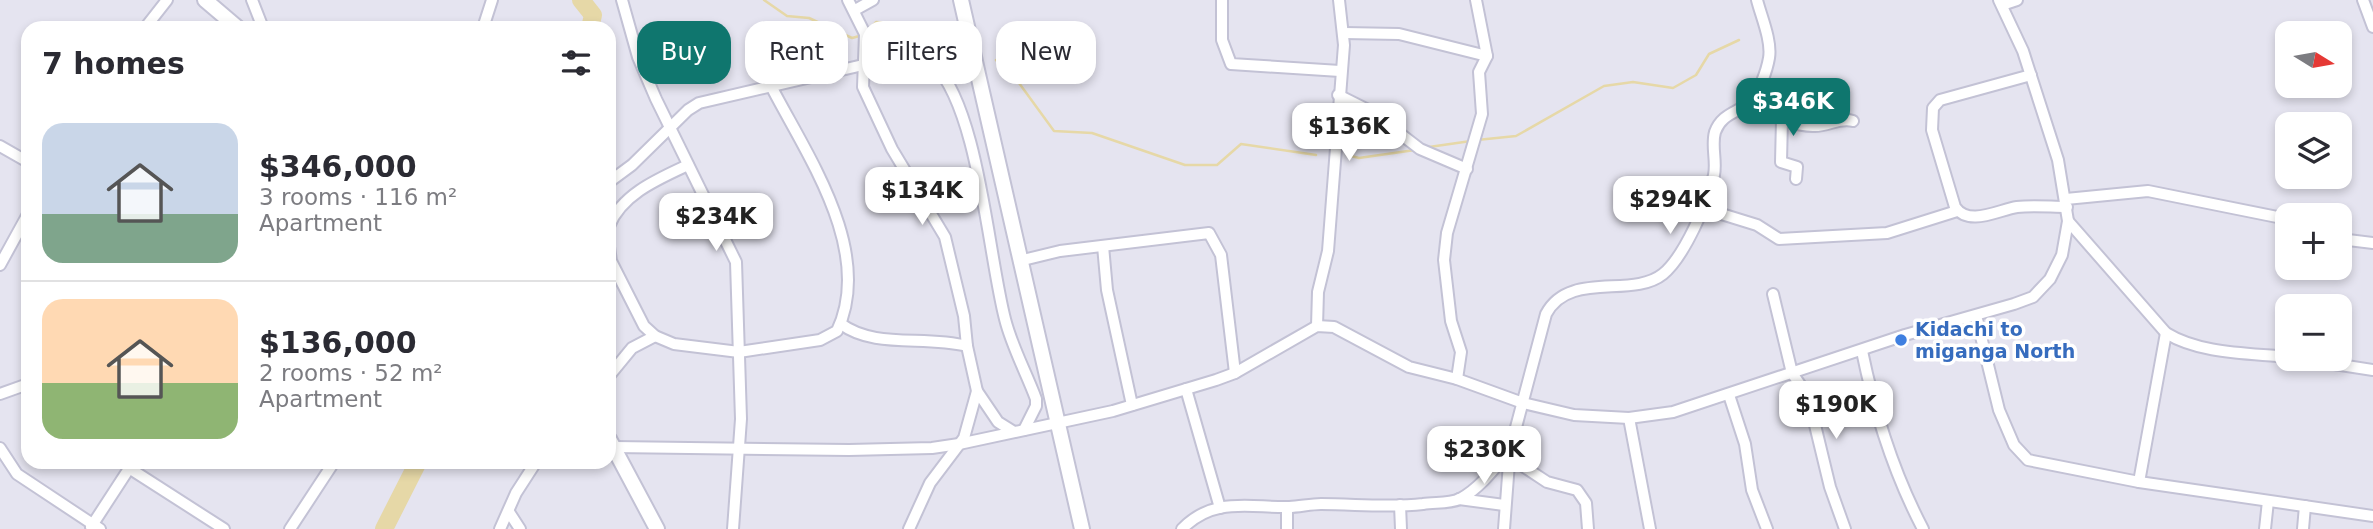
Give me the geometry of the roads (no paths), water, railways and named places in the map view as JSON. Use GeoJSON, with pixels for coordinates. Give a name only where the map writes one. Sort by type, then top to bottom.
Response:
{"type":"FeatureCollection","features":[{"type":"Feature","properties":{"kind":"street"},"geometry":{"type":"LineString","coordinates":[[150,21],[167,0]]}},
{"type":"Feature","properties":{"kind":"street"},"geometry":{"type":"LineString","coordinates":[[205,0],[230,21]]}},
{"type":"Feature","properties":{"kind":"street"},"geometry":{"type":"LineString","coordinates":[[252,0],[260,21]]}},
{"type":"Feature","properties":{"kind":"street"},"geometry":{"type":"LineString","coordinates":[[485,21],[492,0]]}},
{"type":"Feature","properties":{"kind":"street"},"geometry":{"type":"LineString","coordinates":[[622,0],[638,57],[669,128],[736,262],[739,449],[733,529]]}},
{"type":"Feature","properties":{"kind":"street"},"geometry":{"type":"LineString","coordinates":[[862,28],[851,5],[873,0]]}},
{"type":"Feature","properties":{"kind":"street"},"geometry":{"type":"LineString","coordinates":[[961,0],[1082,529]]}},
{"type":"Feature","properties":{"kind":"street"},"geometry":{"type":"LineString","coordinates":[[1222,0],[1222,40],[1231,64],[1239,67],[1340,71]]}},
{"type":"Feature","properties":{"kind":"street"},"geometry":{"type":"LineString","coordinates":[[1317,326],[1318,292],[1328,251],[1343,33],[1339,0]]}},
{"type":"Feature","properties":{"kind":"street"},"geometry":{"type":"LineString","coordinates":[[1457,379],[1461,352],[1448,307],[1444,260],[1447,233],[1482,114],[1479,72],[1488,56],[1476,0]]}},
{"type":"Feature","properties":{"kind":"street"},"geometry":{"type":"LineString","coordinates":[[1504,529],[1509,454],[1550,305],[1589,286],[1655,279],[1665,273],[1677,256],[1702,208],[1714,173],[1715,132],[1732,110],[1753,100],[1770,57],[1757,0]]}},
{"type":"Feature","properties":{"kind":"street"},"geometry":{"type":"LineString","coordinates":[[616,443],[739,449],[932,448],[959,444],[1132,405],[1235,373],[1317,326],[1334,327],[1409,367],[1457,379],[1523,403],[1574,415],[1629,418],[1672,412],[1728,395],[2033,297],[2050,279],[2062,255],[2067,221],[2066,203],[2058,160],[2031,75],[2001,3],[2017,0]]}},
{"type":"Feature","properties":{"kind":"street"},"geometry":{"type":"LineString","coordinates":[[2363,0],[2373,27]]}},
{"type":"Feature","properties":{"kind":"street"},"geometry":{"type":"LineString","coordinates":[[1343,33],[1399,34],[1488,56]]}},
{"type":"Feature","properties":{"kind":"street"},"geometry":{"type":"LineString","coordinates":[[616,176],[632,165],[699,103],[862,65]]}},
{"type":"Feature","properties":{"kind":"street"},"geometry":{"type":"LineString","coordinates":[[1957,211],[1934,144],[1931,123],[1933,108],[1940,100],[1956,94],[2031,75]]}},
{"type":"Feature","properties":{"kind":"street"},"geometry":{"type":"LineString","coordinates":[[863,84],[867,99],[892,149],[945,237],[964,316],[967,346],[977,391],[998,422],[1019,431]]}},
{"type":"Feature","properties":{"kind":"street"},"geometry":{"type":"LineString","coordinates":[[947,84],[956,98],[980,192],[1005,320],[1036,399],[1036,406],[1019,431]]}},
{"type":"Feature","properties":{"kind":"street"},"geometry":{"type":"LineString","coordinates":[[616,271],[639,317],[654,336],[695,348],[739,352],[827,338],[841,324],[847,274],[842,231],[771,86]]}},
{"type":"Feature","properties":{"kind":"street"},"geometry":{"type":"LineString","coordinates":[[1338,96],[1384,119],[1420,149],[1467,169]]}},
{"type":"Feature","properties":{"kind":"street"},"geometry":{"type":"LineString","coordinates":[[1747,104],[1782,119],[1814,127],[1845,119],[1853,121]]}},
{"type":"Feature","properties":{"kind":"street"},"geometry":{"type":"LineString","coordinates":[[1782,119],[1781,162],[1797,167],[1796,178]]}},
{"type":"Feature","properties":{"kind":"street"},"geometry":{"type":"LineString","coordinates":[[0,146],[21,158]]}},
{"type":"Feature","properties":{"kind":"street"},"geometry":{"type":"LineString","coordinates":[[616,212],[626,200],[656,180],[688,165]]}},
{"type":"Feature","properties":{"kind":"street"},"geometry":{"type":"LineString","coordinates":[[1702,208],[1757,225],[1779,239],[1887,233],[1957,211],[1967,216],[1983,216],[2017,207],[2148,191],[2275,217]]}},
{"type":"Feature","properties":{"kind":"street"},"geometry":{"type":"LineString","coordinates":[[2067,221],[2166,333],[2194,345],[2275,355]]}},
{"type":"Feature","properties":{"kind":"street"},"geometry":{"type":"LineString","coordinates":[[0,265],[21,227]]}},
{"type":"Feature","properties":{"kind":"street"},"geometry":{"type":"LineString","coordinates":[[1019,261],[1102,246],[1209,233],[1220,256],[1235,373]]}},
{"type":"Feature","properties":{"kind":"street"},"geometry":{"type":"LineString","coordinates":[[2352,240],[2373,243]]}},
{"type":"Feature","properties":{"kind":"street"},"geometry":{"type":"LineString","coordinates":[[1102,246],[1107,290],[1132,405]]}},
{"type":"Feature","properties":{"kind":"street"},"geometry":{"type":"LineString","coordinates":[[1773,294],[1792,373],[1808,396],[1829,487],[1845,529]]}},
{"type":"Feature","properties":{"kind":"street"},"geometry":{"type":"LineString","coordinates":[[1976,316],[1999,410],[2014,445],[2028,460],[2139,482],[2373,516]]}},
{"type":"Feature","properties":{"kind":"street"},"geometry":{"type":"LineString","coordinates":[[841,324],[867,338],[907,338],[967,346]]}},
{"type":"Feature","properties":{"kind":"street"},"geometry":{"type":"LineString","coordinates":[[2139,482],[2166,333]]}},
{"type":"Feature","properties":{"kind":"street"},"geometry":{"type":"LineString","coordinates":[[616,367],[632,348],[654,336]]}},
{"type":"Feature","properties":{"kind":"street"},"geometry":{"type":"LineString","coordinates":[[1862,351],[1879,424],[1896,473],[1923,529]]}},
{"type":"Feature","properties":{"kind":"street"},"geometry":{"type":"LineString","coordinates":[[2352,367],[2373,370]]}},
{"type":"Feature","properties":{"kind":"street"},"geometry":{"type":"LineString","coordinates":[[0,394],[21,386]]}},
{"type":"Feature","properties":{"kind":"street"},"geometry":{"type":"LineString","coordinates":[[1186,389],[1220,508]]}},
{"type":"Feature","properties":{"kind":"street"},"geometry":{"type":"LineString","coordinates":[[909,529],[930,483],[967,431],[977,391]]}},
{"type":"Feature","properties":{"kind":"street"},"geometry":{"type":"LineString","coordinates":[[1728,395],[1745,444],[1752,491],[1767,529]]}},
{"type":"Feature","properties":{"kind":"street"},"geometry":{"type":"LineString","coordinates":[[1629,418],[1650,529]]}},
{"type":"Feature","properties":{"kind":"street"},"geometry":{"type":"LineString","coordinates":[[0,448],[18,474],[94,527],[129,469]]}},
{"type":"Feature","properties":{"kind":"street"},"geometry":{"type":"LineString","coordinates":[[616,452],[657,529]]}},
{"type":"Feature","properties":{"kind":"street"},"geometry":{"type":"LineString","coordinates":[[1182,529],[1191,520],[1220,508],[1255,504],[1287,508],[1318,504],[1447,503],[1459,499],[1489,475],[1509,454]]}},
{"type":"Feature","properties":{"kind":"street"},"geometry":{"type":"LineString","coordinates":[[1509,454],[1547,482],[1577,490],[1586,503],[1588,529]]}},
{"type":"Feature","properties":{"kind":"street"},"geometry":{"type":"LineString","coordinates":[[137,469],[224,529]]}},
{"type":"Feature","properties":{"kind":"street"},"geometry":{"type":"LineString","coordinates":[[290,529],[327,469]]}},
{"type":"Feature","properties":{"kind":"street"},"geometry":{"type":"LineString","coordinates":[[500,529],[516,493],[531,469]]}},
{"type":"Feature","properties":{"kind":"street"},"geometry":{"type":"LineString","coordinates":[[1459,499],[1504,505]]}},
{"type":"Feature","properties":{"kind":"street"},"geometry":{"type":"LineString","coordinates":[[2266,529],[2268,501]]}},
{"type":"Feature","properties":{"kind":"street"},"geometry":{"type":"LineString","coordinates":[[1400,505],[1401,529]]}},
{"type":"Feature","properties":{"kind":"street"},"geometry":{"type":"LineString","coordinates":[[2303,529],[2305,506]]}},
{"type":"Feature","properties":{"kind":"street"},"geometry":{"type":"LineString","coordinates":[[1287,508],[1287,529]]}},
{"type":"Feature","properties":{"kind":"street"},"geometry":{"type":"LineString","coordinates":[[509,512],[520,529]]}},
{"type":"Feature","properties":{"kind":"waterway"},"geometry":{"type":"LineString","coordinates":[[581,0],[593,15],[592,21]]}},
{"type":"Feature","properties":{"kind":"waterway"},"geometry":{"type":"LineString","coordinates":[[764,0],[787,16],[809,18],[852,38],[862,35]]}},
{"type":"Feature","properties":{"kind":"waterway"},"geometry":{"type":"LineString","coordinates":[[1477,140],[1516,136],[1604,86],[1633,82],[1673,88],[1696,75],[1709,54],[1739,40]]}},
{"type":"Feature","properties":{"kind":"waterway"},"geometry":{"type":"LineString","coordinates":[[1020,84],[1054,131],[1092,133],[1185,165],[1217,165],[1241,144],[1316,155]]}},
{"type":"Feature","properties":{"kind":"waterway"},"geometry":{"type":"LineString","coordinates":[[1429,147],[1471,141]]}},
{"type":"Feature","properties":{"kind":"waterway"},"geometry":{"type":"LineString","coordinates":[[1347,155],[1359,158],[1415,150]]}},
{"type":"Feature","properties":{"kind":"waterway"},"geometry":{"type":"LineString","coordinates":[[384,529],[414,469]]}},
{"type":"Feature","properties":{"kind":"place","name":"Kidachi to miganga North"},"geometry":{"type":"Point","coordinates":[1901,340]}}]}
